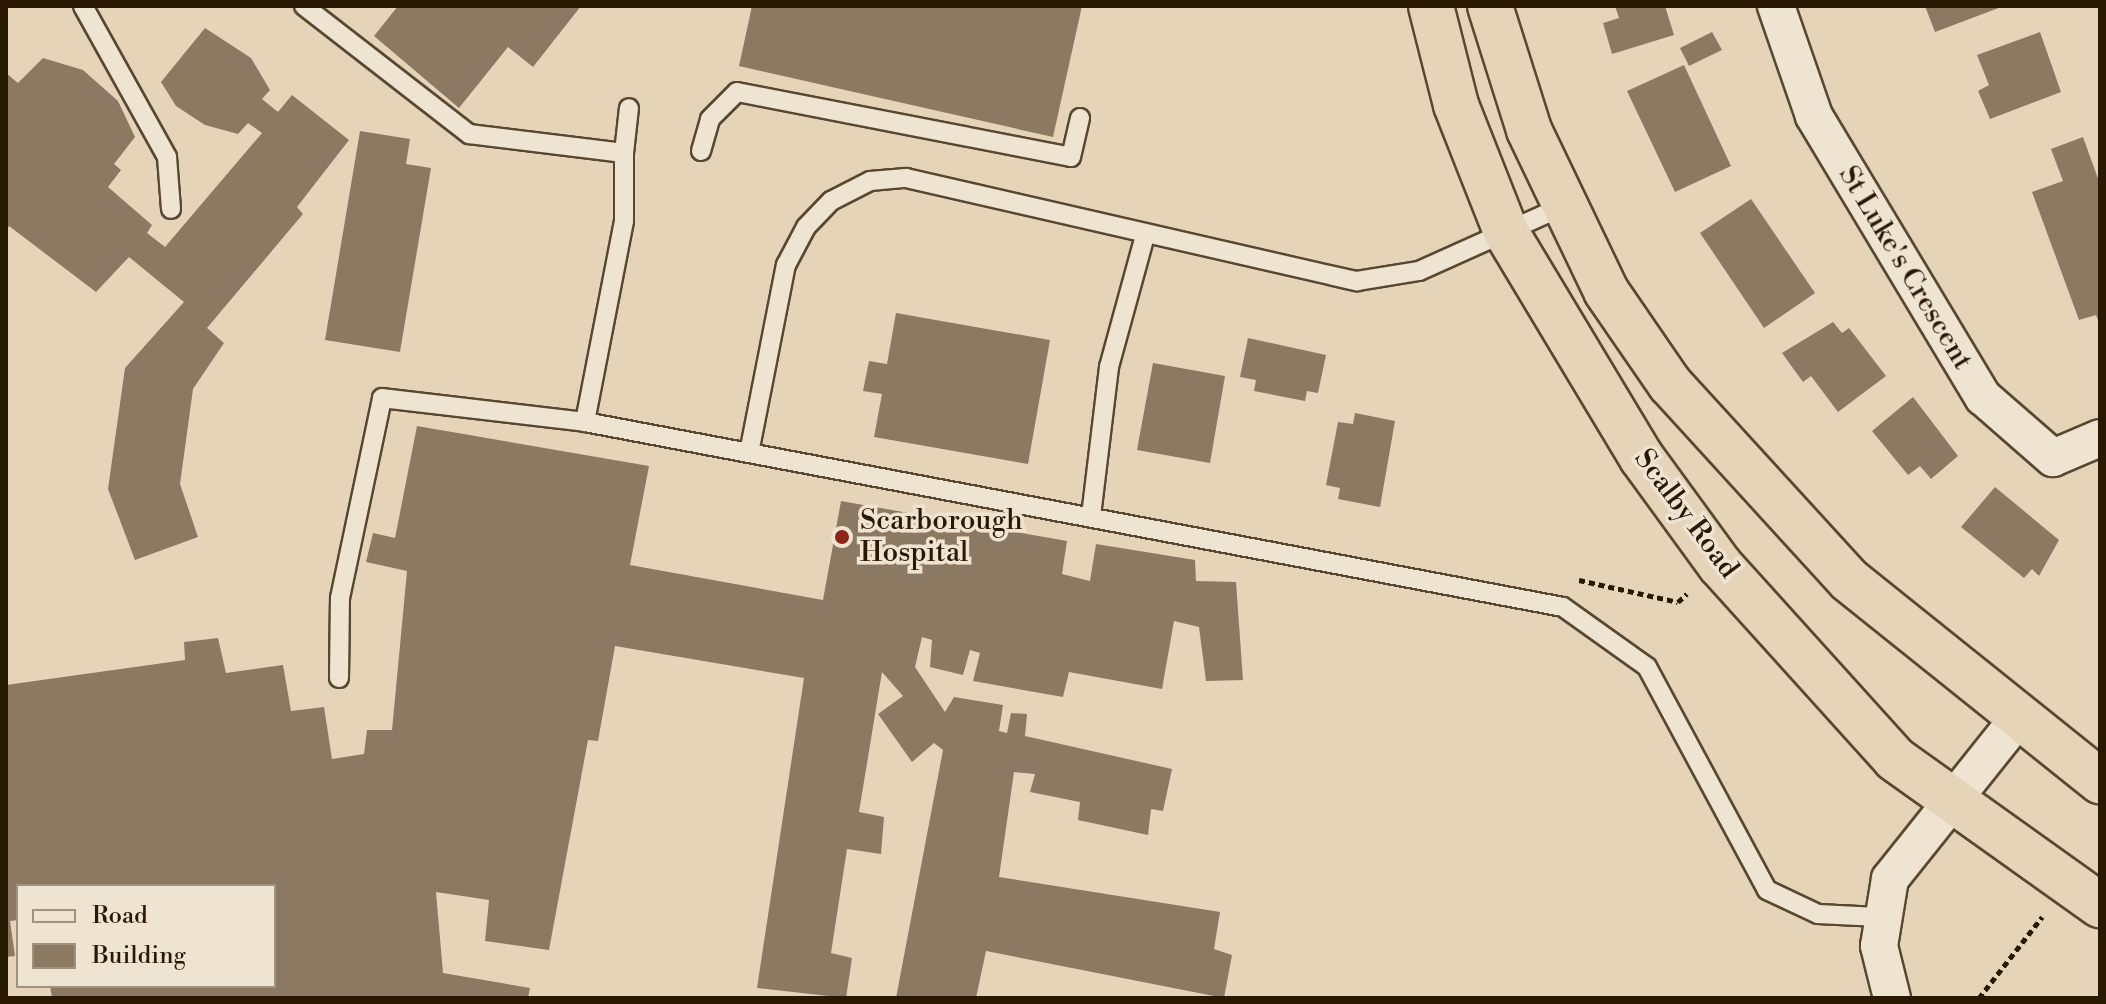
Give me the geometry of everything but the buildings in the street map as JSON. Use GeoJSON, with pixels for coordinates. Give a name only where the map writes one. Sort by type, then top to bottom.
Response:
{"type":"FeatureCollection","features":[{"type":"Feature","properties":{"kind":"highway","name":"Scalby Road"},"geometry":{"type":"LineString","coordinates":[[1431,6],[1456,105],[1506,232],[1642,458],[1720,565],[1895,759],[1952,806],[2100,905]]}},
{"type":"Feature","properties":{"kind":"highway"},"geometry":{"type":"LineString","coordinates":[[1490,6],[1529,130],[1606,291],[1670,384],[1736,460],[1849,580],[2016,721],[2100,781]]}},
{"type":"Feature","properties":{"kind":"street","name":"St Luke's Crescent"},"geometry":{"type":"LineString","coordinates":[[1776,6],[1814,116],[1983,397],[2053,458],[2100,438]]}},
{"type":"Feature","properties":{"kind":"street"},"geometry":{"type":"LineString","coordinates":[[1892,998],[1879,917],[1890,879],[1952,806],[2016,721]]}},
{"type":"Feature","properties":{"kind":"lane"},"geometry":{"type":"LineString","coordinates":[[83,6],[167,157],[171,209]]}},
{"type":"Feature","properties":{"kind":"lane"},"geometry":{"type":"LineString","coordinates":[[304,6],[469,134],[624,153]]}},
{"type":"Feature","properties":{"kind":"lane"},"geometry":{"type":"LineString","coordinates":[[701,151],[710,119],[737,92],[1071,157],[1080,118]]}},
{"type":"Feature","properties":{"kind":"lane"},"geometry":{"type":"LineString","coordinates":[[585,422],[624,221],[624,153],[629,108]]}},
{"type":"Feature","properties":{"kind":"lane"},"geometry":{"type":"LineString","coordinates":[[749,453],[786,265],[806,227],[831,201],[870,181],[906,178],[1357,281],[1419,271],[1566,205]]}},
{"type":"Feature","properties":{"kind":"lane"},"geometry":{"type":"LineString","coordinates":[[1091,516],[1109,367],[1145,235]]}},
{"type":"Feature","properties":{"kind":"lane"},"geometry":{"type":"LineString","coordinates":[[339,678],[340,598],[382,398],[585,422],[1537,599],[1574,613],[1647,667],[1767,890],[1818,914],[1879,917]]}},
{"type":"Feature","properties":{"kind":"path"},"geometry":{"type":"LineString","coordinates":[[1979,998],[2047,910]]}},
{"type":"Feature","properties":{"kind":"place","name":"Scarborough Hospital"},"geometry":{"type":"Point","coordinates":[842,537]}}]}
